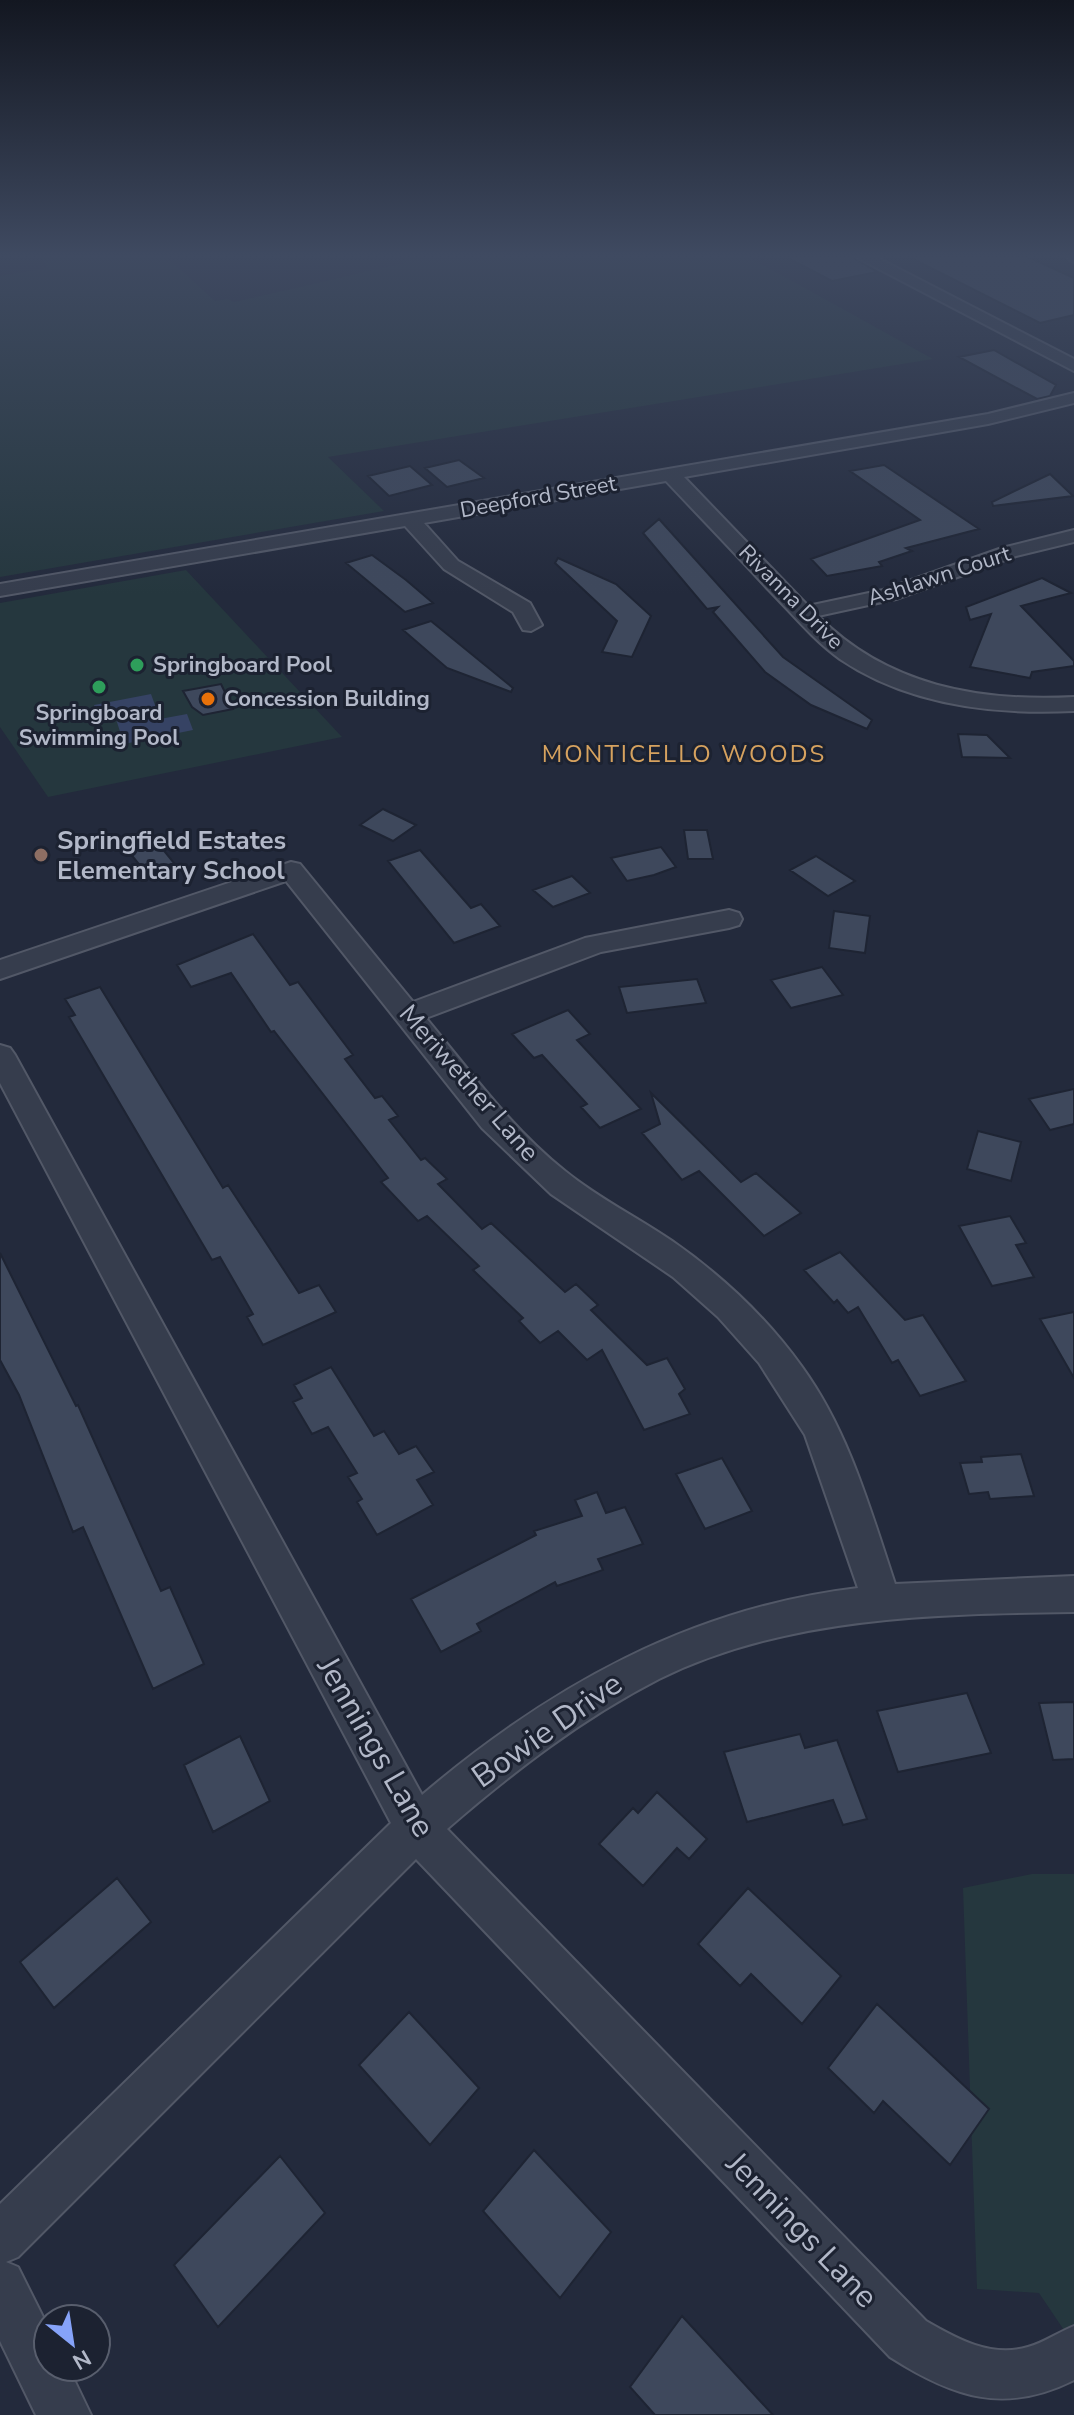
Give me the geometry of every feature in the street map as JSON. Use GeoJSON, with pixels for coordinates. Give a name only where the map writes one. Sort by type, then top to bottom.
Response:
{"type":"FeatureCollection","features":[{"type":"Feature","properties":{"kind":"street","name":"Deepford Street"},"geometry":{"type":"LineString","coordinates":[[0,590],[988,419],[1074,398]]}},
{"type":"Feature","properties":{"kind":"street","name":"Rivanna Drive"},"geometry":{"type":"LineString","coordinates":[[670,474],[804,613],[852,656],[914,685],[991,703],[1074,704]]}},
{"type":"Feature","properties":{"kind":"street"},"geometry":{"type":"LineString","coordinates":[[410,519],[451,565],[514,603],[531,625]]}},
{"type":"Feature","properties":{"kind":"street","name":"Ashlawn Court"},"geometry":{"type":"LineString","coordinates":[[804,613],[889,595],[1009,552],[1074,536]]}},
{"type":"Feature","properties":{"kind":"street","name":"Meriwether Lane"},"geometry":{"type":"LineString","coordinates":[[0,970],[291,870],[527,1156],[571,1192],[684,1267],[722,1300],[760,1340],[800,1395],[833,1456],[882,1601]]}},
{"type":"Feature","properties":{"kind":"street"},"geometry":{"type":"LineString","coordinates":[[409,1014],[595,944],[729,919]]}},
{"type":"Feature","properties":{"kind":"street","name":"Jennings Lane"},"geometry":{"type":"LineString","coordinates":[[0,1055],[417,1829],[908,2339],[948,2364],[991,2376],[1034,2372],[1074,2352]]}},
{"type":"Feature","properties":{"kind":"street","name":"Bowie Drive"},"geometry":{"type":"LineString","coordinates":[[0,2239],[417,1829],[497,1757],[584,1696],[642,1666],[767,1621],[882,1601],[1074,1594]]}},
{"type":"Feature","properties":{"kind":"street"},"geometry":{"type":"LineString","coordinates":[[0,2285],[64,2415]]}},
{"type":"Feature","properties":{"kind":"shaded area"},"geometry":{"type":"Polygon","coordinates":[[[0,369],[873,369],[328,457],[384,511],[0,577],[0,369]]]}},
{"type":"Feature","properties":{"kind":"shaded area","name":"Springboard Pool"},"geometry":{"type":"Polygon","coordinates":[[[186,570],[342,737],[48,797],[0,727],[0,603],[186,570]]]}},
{"type":"Feature","properties":{"kind":"shaded area"},"geometry":{"type":"Polygon","coordinates":[[[1032,1874],[1074,1874],[1074,2345],[1039,2293],[977,2289],[963,1888],[1032,1874]]]}},
{"type":"Feature","properties":{"kind":"water"},"geometry":{"type":"Polygon","coordinates":[[[151,694],[160,719],[187,714],[193,730],[124,744],[115,716],[98,719],[94,705],[151,694]]]}},
{"type":"Feature","properties":{"kind":"building"},"geometry":{"type":"Polygon","coordinates":[[[981,369],[1027,369],[1056,385],[1050,396],[1037,399],[981,369]]]}},
{"type":"Feature","properties":{"kind":"building"},"geometry":{"type":"Polygon","coordinates":[[[459,460],[484,478],[447,487],[425,468],[459,460]]]}},
{"type":"Feature","properties":{"kind":"building"},"geometry":{"type":"Polygon","coordinates":[[[884,465],[979,529],[906,548],[912,551],[879,562],[882,566],[827,576],[811,559],[920,520],[850,471],[884,465]]]}},
{"type":"Feature","properties":{"kind":"building"},"geometry":{"type":"Polygon","coordinates":[[[410,466],[432,485],[389,496],[368,476],[410,466]]]}},
{"type":"Feature","properties":{"kind":"building"},"geometry":{"type":"Polygon","coordinates":[[[1050,474],[1073,496],[993,506],[992,502],[1050,474]]]}},
{"type":"Feature","properties":{"kind":"building"},"geometry":{"type":"Polygon","coordinates":[[[659,519],[783,657],[872,720],[867,729],[811,705],[765,672],[713,612],[718,607],[707,609],[643,533],[659,519]]]}},
{"type":"Feature","properties":{"kind":"building"},"geometry":{"type":"Polygon","coordinates":[[[372,555],[433,603],[405,612],[346,563],[372,555]]]}},
{"type":"Feature","properties":{"kind":"building"},"geometry":{"type":"Polygon","coordinates":[[[558,558],[616,584],[651,616],[632,657],[602,652],[617,621],[555,563],[558,558]]]}},
{"type":"Feature","properties":{"kind":"building"},"geometry":{"type":"Polygon","coordinates":[[[1042,578],[1071,593],[1021,606],[1074,661],[1074,666],[1032,672],[1030,678],[970,667],[991,614],[970,620],[966,607],[1042,578]]]}},
{"type":"Feature","properties":{"kind":"building"},"geometry":{"type":"Polygon","coordinates":[[[431,621],[513,688],[511,692],[447,668],[403,630],[431,621]]]}},
{"type":"Feature","properties":{"kind":"building","name":"Concession Building"},"geometry":{"type":"Polygon","coordinates":[[[221,684],[233,709],[203,715],[192,707],[183,691],[221,684]]]}},
{"type":"Feature","properties":{"kind":"building"},"geometry":{"type":"Polygon","coordinates":[[[958,734],[987,735],[1010,758],[962,757],[958,734]]]}},
{"type":"Feature","properties":{"kind":"building"},"geometry":{"type":"Polygon","coordinates":[[[383,809],[416,825],[393,841],[360,825],[383,809]]]}},
{"type":"Feature","properties":{"kind":"building"},"geometry":{"type":"Polygon","coordinates":[[[684,830],[707,830],[713,859],[688,859],[684,830]]]}},
{"type":"Feature","properties":{"kind":"building"},"geometry":{"type":"Polygon","coordinates":[[[157,842],[174,863],[146,873],[129,852],[157,842]]]}},
{"type":"Feature","properties":{"kind":"building"},"geometry":{"type":"Polygon","coordinates":[[[661,847],[676,867],[627,881],[611,858],[661,847]]]}},
{"type":"Feature","properties":{"kind":"building"},"geometry":{"type":"Polygon","coordinates":[[[420,850],[471,908],[481,904],[500,926],[454,943],[388,861],[420,850]]]}},
{"type":"Feature","properties":{"kind":"building"},"geometry":{"type":"Polygon","coordinates":[[[816,856],[855,881],[828,896],[790,870],[816,856]]]}},
{"type":"Feature","properties":{"kind":"building"},"geometry":{"type":"Polygon","coordinates":[[[572,876],[590,893],[553,907],[533,890],[572,876]]]}},
{"type":"Feature","properties":{"kind":"building"},"geometry":{"type":"Polygon","coordinates":[[[834,911],[870,916],[865,953],[829,948],[834,911]]]}},
{"type":"Feature","properties":{"kind":"building"},"geometry":{"type":"Polygon","coordinates":[[[253,934],[290,985],[298,982],[353,1055],[345,1059],[375,1098],[382,1096],[398,1116],[389,1120],[421,1160],[425,1158],[447,1179],[438,1184],[482,1229],[491,1223],[565,1292],[576,1284],[598,1305],[591,1310],[647,1365],[667,1358],[685,1389],[679,1394],[690,1414],[644,1430],[602,1350],[587,1360],[558,1331],[540,1343],[519,1321],[523,1318],[473,1270],[479,1266],[427,1216],[418,1221],[381,1182],[388,1178],[274,1031],[271,1032],[231,973],[191,987],[177,965],[253,934]]]}},
{"type":"Feature","properties":{"kind":"building"},"geometry":{"type":"Polygon","coordinates":[[[822,967],[843,995],[791,1008],[771,980],[822,967]]]}},
{"type":"Feature","properties":{"kind":"building"},"geometry":{"type":"Polygon","coordinates":[[[697,979],[706,1003],[627,1013],[619,987],[697,979]]]}},
{"type":"Feature","properties":{"kind":"building"},"geometry":{"type":"Polygon","coordinates":[[[100,987],[223,1188],[228,1185],[299,1293],[319,1285],[336,1312],[263,1345],[247,1317],[253,1314],[220,1257],[212,1260],[69,1017],[75,1015],[65,999],[100,987]]]}},
{"type":"Feature","properties":{"kind":"building"},"geometry":{"type":"Polygon","coordinates":[[[568,1010],[590,1034],[577,1040],[641,1109],[600,1128],[581,1107],[587,1104],[542,1055],[534,1058],[512,1034],[568,1010]]]}},
{"type":"Feature","properties":{"kind":"building"},"geometry":{"type":"Polygon","coordinates":[[[1074,1089],[1074,1124],[1050,1130],[1029,1099],[1074,1089]]]}},
{"type":"Feature","properties":{"kind":"building"},"geometry":{"type":"Polygon","coordinates":[[[651,1093],[741,1182],[756,1173],[801,1213],[764,1236],[699,1171],[682,1180],[642,1133],[660,1124],[651,1093]]]}},
{"type":"Feature","properties":{"kind":"building"},"geometry":{"type":"Polygon","coordinates":[[[978,1131],[1021,1142],[1011,1181],[967,1169],[978,1131]]]}},
{"type":"Feature","properties":{"kind":"building"},"geometry":{"type":"Polygon","coordinates":[[[1010,1216],[1026,1243],[1016,1245],[1034,1277],[992,1286],[959,1226],[1010,1216]]]}},
{"type":"Feature","properties":{"kind":"building"},"geometry":{"type":"Polygon","coordinates":[[[840,1252],[905,1320],[923,1315],[966,1381],[920,1396],[898,1360],[892,1363],[858,1307],[848,1313],[837,1300],[834,1303],[804,1270],[840,1252]]]}},
{"type":"Feature","properties":{"kind":"building"},"geometry":{"type":"Polygon","coordinates":[[[0,1253],[78,1405],[161,1591],[170,1587],[204,1664],[153,1689],[83,1527],[73,1532],[19,1395],[0,1360],[0,1253]]]}},
{"type":"Feature","properties":{"kind":"building"},"geometry":{"type":"Polygon","coordinates":[[[1074,1312],[1074,1378],[1040,1319],[1074,1312]]]}},
{"type":"Feature","properties":{"kind":"building"},"geometry":{"type":"Polygon","coordinates":[[[331,1367],[374,1436],[384,1431],[399,1454],[416,1446],[434,1472],[417,1480],[433,1505],[377,1535],[357,1502],[362,1499],[348,1477],[357,1473],[328,1427],[312,1434],[293,1402],[302,1398],[294,1385],[331,1367]]]}},
{"type":"Feature","properties":{"kind":"building"},"geometry":{"type":"Polygon","coordinates":[[[1021,1454],[1034,1496],[990,1499],[988,1492],[969,1494],[960,1463],[982,1462],[981,1457],[1021,1454]]]}},
{"type":"Feature","properties":{"kind":"building"},"geometry":{"type":"Polygon","coordinates":[[[722,1458],[752,1511],[705,1529],[676,1474],[722,1458]]]}},
{"type":"Feature","properties":{"kind":"building"},"geometry":{"type":"Polygon","coordinates":[[[597,1492],[606,1513],[625,1507],[643,1544],[598,1559],[603,1570],[557,1586],[555,1582],[477,1624],[481,1631],[441,1652],[411,1599],[536,1535],[534,1531],[582,1516],[575,1500],[597,1492]]]}},
{"type":"Feature","properties":{"kind":"building"},"geometry":{"type":"Polygon","coordinates":[[[967,1693],[991,1753],[898,1772],[877,1711],[967,1693]]]}},
{"type":"Feature","properties":{"kind":"building"},"geometry":{"type":"Polygon","coordinates":[[[1074,1702],[1074,1759],[1053,1760],[1039,1703],[1074,1702]]]}},
{"type":"Feature","properties":{"kind":"building"},"geometry":{"type":"Polygon","coordinates":[[[800,1734],[805,1748],[837,1740],[867,1819],[843,1825],[833,1800],[747,1822],[724,1752],[800,1734]]]}},
{"type":"Feature","properties":{"kind":"building"},"geometry":{"type":"Polygon","coordinates":[[[240,1736],[270,1801],[213,1832],[184,1765],[240,1736]]]}},
{"type":"Feature","properties":{"kind":"building"},"geometry":{"type":"Polygon","coordinates":[[[657,1792],[707,1839],[689,1859],[677,1848],[643,1886],[599,1844],[633,1808],[638,1813],[657,1792]]]}},
{"type":"Feature","properties":{"kind":"building"},"geometry":{"type":"Polygon","coordinates":[[[117,1878],[151,1922],[54,2008],[20,1962],[117,1878]]]}},
{"type":"Feature","properties":{"kind":"building"},"geometry":{"type":"Polygon","coordinates":[[[748,1888],[841,1976],[802,2024],[751,1974],[740,1986],[698,1944],[748,1888]]]}},
{"type":"Feature","properties":{"kind":"building"},"geometry":{"type":"Polygon","coordinates":[[[877,2004],[989,2109],[950,2165],[883,2101],[874,2113],[828,2068],[877,2004]]]}},
{"type":"Feature","properties":{"kind":"building"},"geometry":{"type":"Polygon","coordinates":[[[409,2012],[479,2088],[430,2145],[359,2065],[409,2012]]]}},
{"type":"Feature","properties":{"kind":"building"},"geometry":{"type":"Polygon","coordinates":[[[534,2150],[611,2232],[560,2298],[483,2211],[534,2150]]]}},
{"type":"Feature","properties":{"kind":"building"},"geometry":{"type":"Polygon","coordinates":[[[280,2156],[325,2213],[218,2327],[174,2265],[280,2156]]]}},
{"type":"Feature","properties":{"kind":"building"},"geometry":{"type":"Polygon","coordinates":[[[682,2316],[773,2415],[655,2415],[630,2387],[682,2316]]]}},
{"type":"Feature","properties":{"kind":"place","name":"Springboard Pool"},"geometry":{"type":"Point","coordinates":[137,665]}},
{"type":"Feature","properties":{"kind":"place","name":"Springboard Swimming Pool"},"geometry":{"type":"Point","coordinates":[99,687]}},
{"type":"Feature","properties":{"kind":"place","name":"Concession Building"},"geometry":{"type":"Point","coordinates":[208,699]}},
{"type":"Feature","properties":{"kind":"place","name":"Springfield Estates Elementary School"},"geometry":{"type":"Point","coordinates":[41,855]}},
{"type":"Feature","properties":{"kind":"district","name":"MONTICELLO WOODS"},"geometry":{"type":"Point","coordinates":[684,754]}}]}
